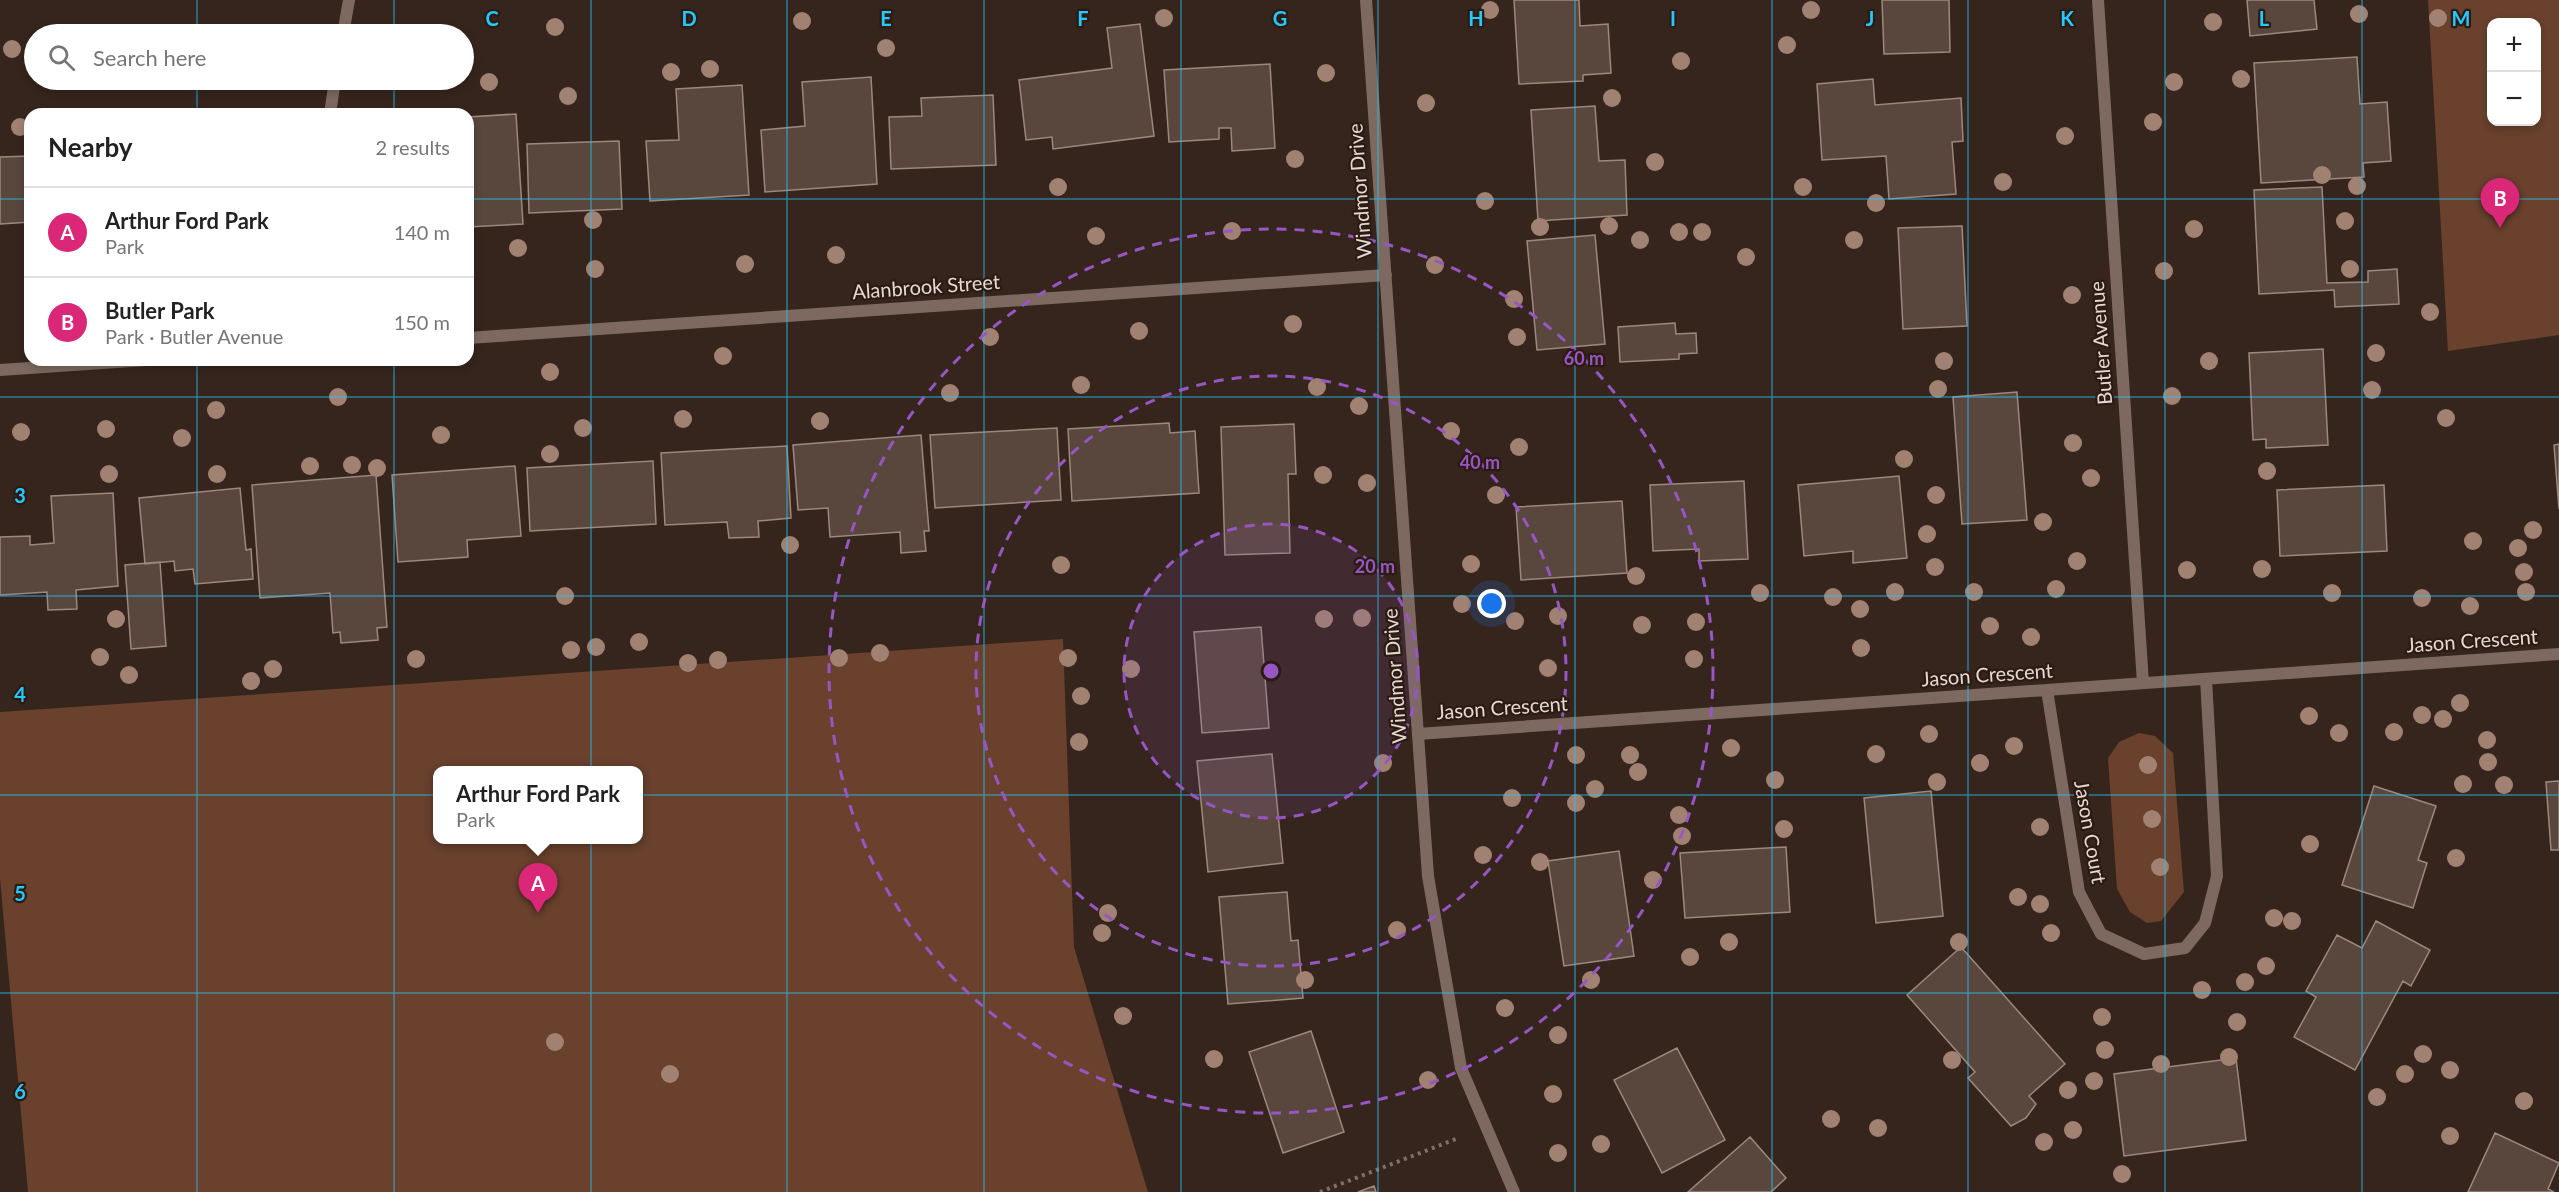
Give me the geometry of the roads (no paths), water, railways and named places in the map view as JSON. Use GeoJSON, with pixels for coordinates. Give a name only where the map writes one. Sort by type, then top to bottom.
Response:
{"type":"FeatureCollection","features":[{"type":"Feature","properties":{"kind":"street"},"geometry":{"type":"LineString","coordinates":[[345,24],[349,0]]}},
{"type":"Feature","properties":{"kind":"street","name":"Windmor Drive"},"geometry":{"type":"LineString","coordinates":[[1366,0],[1428,876],[1461,1068],[1514,1192]]}},
{"type":"Feature","properties":{"kind":"street","name":"Butler Avenue"},"geometry":{"type":"LineString","coordinates":[[2098,0],[2143,683]]}},
{"type":"Feature","properties":{"kind":"street"},"geometry":{"type":"LineString","coordinates":[[331,108],[334,90]]}},
{"type":"Feature","properties":{"kind":"street","name":"Alanbrook Street"},"geometry":{"type":"LineString","coordinates":[[474,338],[1386,275]]}},
{"type":"Feature","properties":{"kind":"street"},"geometry":{"type":"LineString","coordinates":[[0,370],[58,366]]}},
{"type":"Feature","properties":{"kind":"street","name":"Jason Crescent"},"geometry":{"type":"LineString","coordinates":[[1418,734],[2559,654]]}},
{"type":"Feature","properties":{"kind":"street","name":"Jason Court"},"geometry":{"type":"LineString","coordinates":[[2048,690],[2079,892],[2101,934],[2144,954],[2185,948],[2205,922],[2217,876],[2206,679]]}},
{"type":"Feature","properties":{"kind":"place","name":"Butler Park"},"geometry":{"type":"Point","coordinates":[2500,228]}},
{"type":"Feature","properties":{"kind":"place","name":"Arthur Ford Park"},"geometry":{"type":"Point","coordinates":[538,913]}}]}
